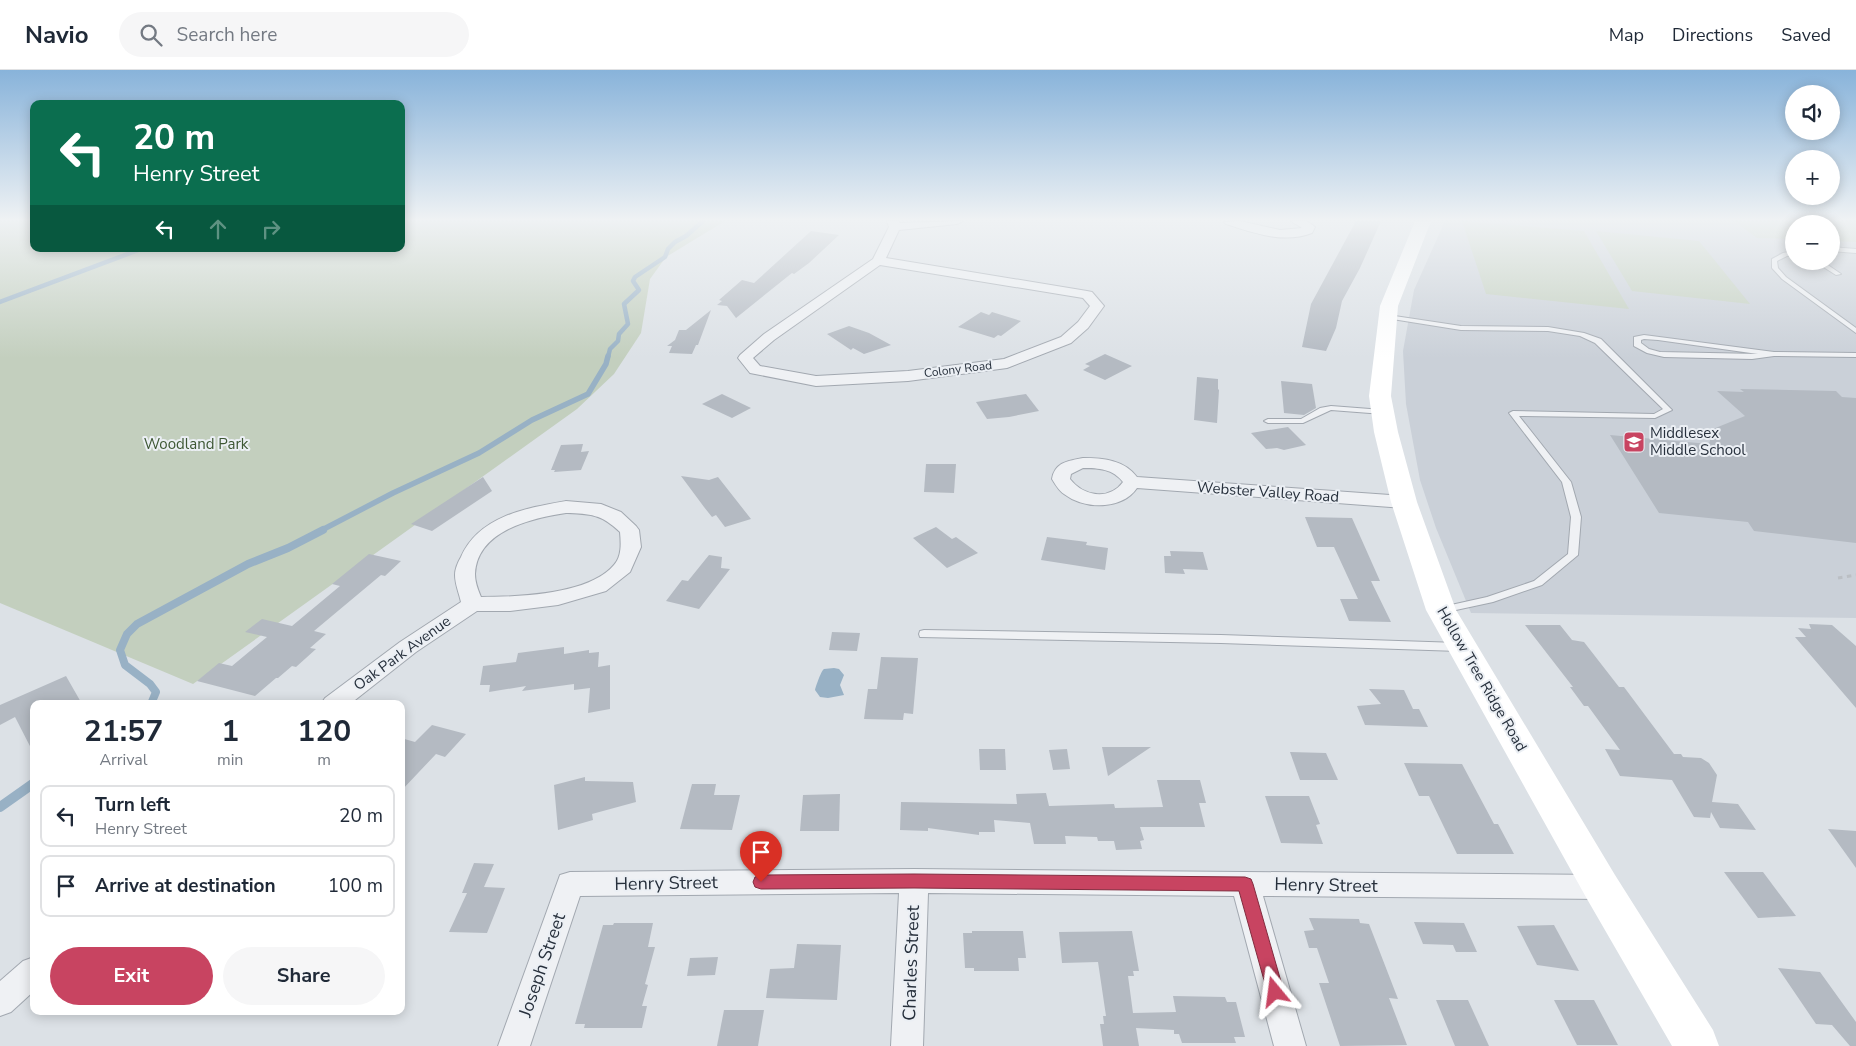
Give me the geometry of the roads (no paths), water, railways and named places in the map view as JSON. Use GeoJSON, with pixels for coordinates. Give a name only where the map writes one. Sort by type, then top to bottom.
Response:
{"type":"FeatureCollection","features":[{"type":"Feature","properties":{"kind":"main road","name":"Hollow Tree Ridge Road"},"geometry":{"type":"LineString","coordinates":[[1405,267],[1389,306],[1380,396],[1404,502],[1441,610],[1601,888],[1697,1046]]}},
{"type":"Feature","properties":{"kind":"street","name":"Colony Road"},"geometry":{"type":"LineString","coordinates":[[870,267],[769,337],[745,358],[755,370],[816,382],[908,376],[1007,363],[1066,340],[1083,324],[1097,306],[1087,296],[911,267]]}},
{"type":"Feature","properties":{"kind":"street","name":"Webster Valley Road"},"geometry":{"type":"LineString","coordinates":[[1132,482],[1404,502]]}},
{"type":"Feature","properties":{"kind":"street"},"geometry":{"type":"LineString","coordinates":[[566,507],[594,508],[614,516],[629,530],[631,547],[623,568],[599,586],[558,598],[510,604],[472,604],[465,574],[472,551],[483,538],[502,524],[536,512],[566,507]]}},
{"type":"Feature","properties":{"kind":"street","name":"Oak Park Avenue"},"geometry":{"type":"LineString","coordinates":[[338,700],[408,646],[472,604]]}},
{"type":"Feature","properties":{"kind":"street","name":"Henry Street"},"geometry":{"type":"LineString","coordinates":[[570,884],[914,881],[1601,888]]}},
{"type":"Feature","properties":{"kind":"street","name":"Charles Street"},"geometry":{"type":"LineString","coordinates":[[908,1046],[914,881]]}},
{"type":"Feature","properties":{"kind":"street","name":"Joseph Street"},"geometry":{"type":"LineString","coordinates":[[514,1046],[570,884]]}},
{"type":"Feature","properties":{"kind":"street"},"geometry":{"type":"LineString","coordinates":[[1245,884],[1290,1046]]}},
{"type":"Feature","properties":{"kind":"street"},"geometry":{"type":"LineString","coordinates":[[0,1001],[30,975]]}},
{"type":"Feature","properties":{"kind":"lane"},"geometry":{"type":"LineString","coordinates":[[1775,267],[1784,278],[1856,331]]}},
{"type":"Feature","properties":{"kind":"lane"},"geometry":{"type":"LineString","coordinates":[[1832,270],[1838,274]]}},
{"type":"Feature","properties":{"kind":"lane"},"geometry":{"type":"LineString","coordinates":[[1388,317],[1460,328],[1560,330],[1583,334],[1598,341],[1668,410],[1656,416],[1513,413],[1566,482],[1576,517],[1573,556],[1538,583],[1490,600],[1441,610]]}},
{"type":"Feature","properties":{"kind":"lane"},"geometry":{"type":"LineString","coordinates":[[1774,354],[1658,338],[1644,337],[1637,339],[1637,344],[1642,349],[1652,354],[1664,355],[1752,357],[1774,354],[1856,354]]}},
{"type":"Feature","properties":{"kind":"lane"},"geometry":{"type":"LineString","coordinates":[[1268,421],[1303,421],[1323,410],[1331,408],[1383,412]]}},
{"type":"Feature","properties":{"kind":"lane"},"geometry":{"type":"LineString","coordinates":[[924,634],[1462,646]]}},
{"type":"Feature","properties":{"kind":"water"},"geometry":{"type":"Polygon","coordinates":[[[824,669],[839,669],[844,675],[840,685],[844,695],[828,698],[820,697],[815,690],[821,673],[824,669]]]}},
{"type":"Feature","properties":{"kind":"waterway"},"geometry":{"type":"LineString","coordinates":[[0,302],[94,267]]}},
{"type":"Feature","properties":{"kind":"waterway"},"geometry":{"type":"LineString","coordinates":[[608,357],[610,349],[618,341],[619,334],[628,324],[624,304],[639,290],[633,281],[635,277],[651,267]]}},
{"type":"Feature","properties":{"kind":"waterway"},"geometry":{"type":"LineString","coordinates":[[320,531],[393,493],[479,453],[532,420],[588,394],[606,364],[608,356]]}},
{"type":"Feature","properties":{"kind":"waterway"},"geometry":{"type":"LineString","coordinates":[[153,700],[156,692],[150,684],[125,665],[120,650],[127,634],[137,624],[248,564],[288,548],[323,530]]}},
{"type":"Feature","properties":{"kind":"waterway"},"geometry":{"type":"LineString","coordinates":[[0,807],[30,786]]}},
{"type":"Feature","properties":{"kind":"place","name":"Middlesex Middle School"},"geometry":{"type":"Point","coordinates":[1634,442]}},
{"type":"Feature","properties":{"kind":"park label","name":"Woodland Park"},"geometry":{"type":"Point","coordinates":[196,444]}}]}
